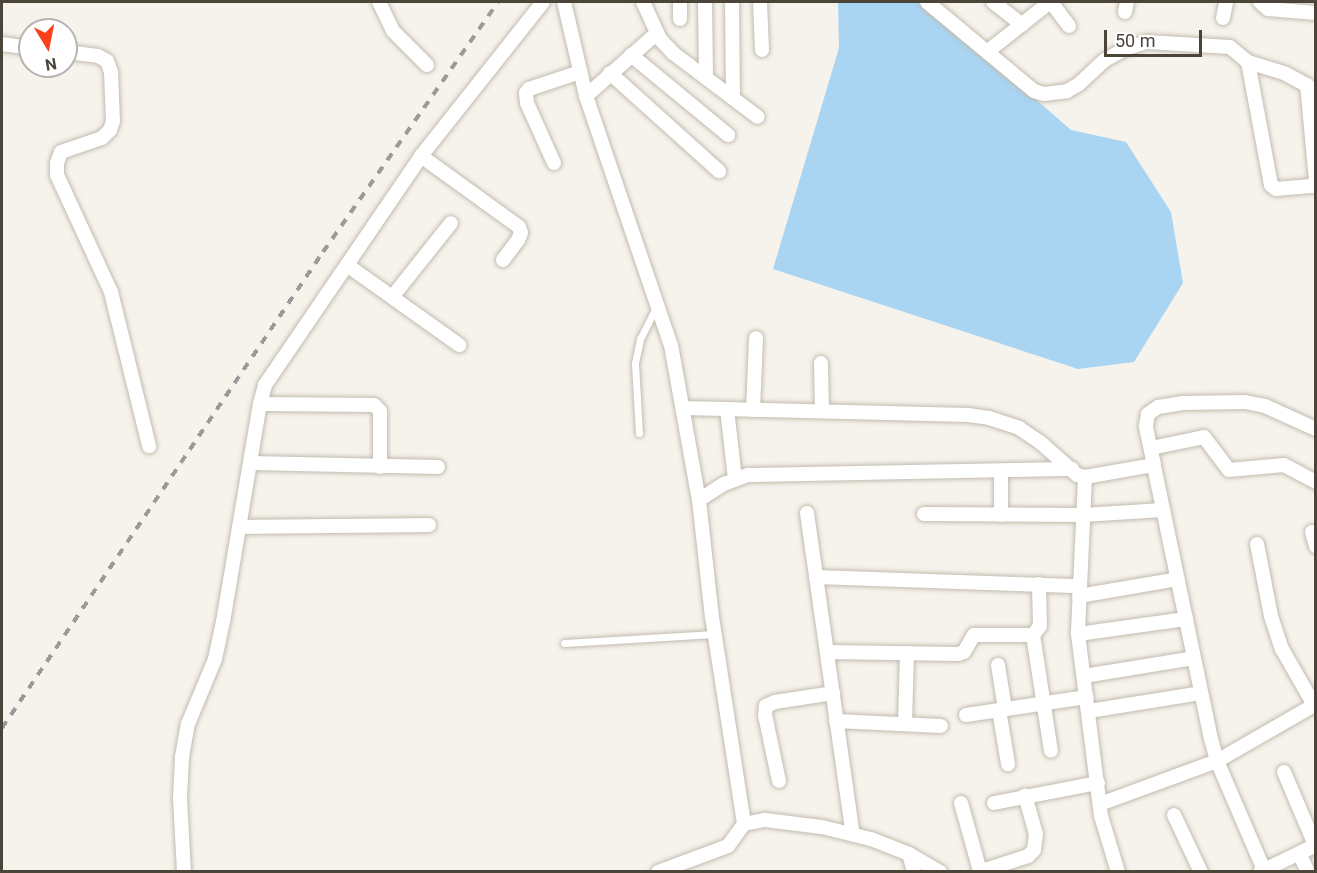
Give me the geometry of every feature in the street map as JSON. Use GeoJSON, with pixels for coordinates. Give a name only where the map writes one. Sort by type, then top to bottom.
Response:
{"type":"FeatureCollection","features":[{"type":"Feature","properties":{"kind":"street"},"geometry":{"type":"LineString","coordinates":[[379,2],[393,31],[427,65]]}},
{"type":"Feature","properties":{"kind":"street"},"geometry":{"type":"LineString","coordinates":[[184,872],[180,798],[182,757],[188,724],[215,658],[265,385],[421,156],[543,2]]}},
{"type":"Feature","properties":{"kind":"street"},"geometry":{"type":"LineString","coordinates":[[564,2],[586,96],[656,308],[671,345],[699,500],[715,634],[744,824]]}},
{"type":"Feature","properties":{"kind":"street"},"geometry":{"type":"LineString","coordinates":[[644,2],[657,33],[673,53],[758,117]]}},
{"type":"Feature","properties":{"kind":"street"},"geometry":{"type":"LineString","coordinates":[[680,2],[680,19]]}},
{"type":"Feature","properties":{"kind":"street"},"geometry":{"type":"LineString","coordinates":[[705,2],[705,77]]}},
{"type":"Feature","properties":{"kind":"street"},"geometry":{"type":"LineString","coordinates":[[732,2],[733,98]]}},
{"type":"Feature","properties":{"kind":"street"},"geometry":{"type":"LineString","coordinates":[[760,2],[762,50]]}},
{"type":"Feature","properties":{"kind":"street"},"geometry":{"type":"LineString","coordinates":[[927,2],[1034,91],[1044,94],[1073,87],[1105,60],[1126,48],[1147,42],[1230,47],[1248,62],[1284,73],[1307,85],[1316,181],[1311,186],[1276,189],[1271,185],[1248,62]]}},
{"type":"Feature","properties":{"kind":"street"},"geometry":{"type":"LineString","coordinates":[[993,2],[1022,25]]}},
{"type":"Feature","properties":{"kind":"street"},"geometry":{"type":"LineString","coordinates":[[987,52],[1051,2],[1069,26]]}},
{"type":"Feature","properties":{"kind":"street"},"geometry":{"type":"LineString","coordinates":[[1223,18],[1226,2]]}},
{"type":"Feature","properties":{"kind":"street"},"geometry":{"type":"LineString","coordinates":[[1260,2],[1268,9],[1316,13]]}},
{"type":"Feature","properties":{"kind":"street"},"geometry":{"type":"LineString","coordinates":[[586,96],[657,33]]}},
{"type":"Feature","properties":{"kind":"street"},"geometry":{"type":"LineString","coordinates":[[2,44],[18,46]]}},
{"type":"Feature","properties":{"kind":"street"},"geometry":{"type":"LineString","coordinates":[[78,54],[98,56],[107,62],[111,72],[113,121],[110,130],[102,138],[61,152],[57,163],[57,175],[111,292],[149,446]]}},
{"type":"Feature","properties":{"kind":"street"},"geometry":{"type":"LineString","coordinates":[[631,55],[728,135]]}},
{"type":"Feature","properties":{"kind":"street"},"geometry":{"type":"LineString","coordinates":[[554,163],[527,103],[526,93],[529,89],[580,72]]}},
{"type":"Feature","properties":{"kind":"street"},"geometry":{"type":"LineString","coordinates":[[610,73],[719,171]]}},
{"type":"Feature","properties":{"kind":"street"},"geometry":{"type":"LineString","coordinates":[[421,156],[519,227],[521,234],[503,260]]}},
{"type":"Feature","properties":{"kind":"street"},"geometry":{"type":"LineString","coordinates":[[393,296],[451,223]]}},
{"type":"Feature","properties":{"kind":"street"},"geometry":{"type":"LineString","coordinates":[[347,265],[459,345]]}},
{"type":"Feature","properties":{"kind":"street"},"geometry":{"type":"LineString","coordinates":[[753,410],[756,338]]}},
{"type":"Feature","properties":{"kind":"street"},"geometry":{"type":"LineString","coordinates":[[821,363],[822,411]]}},
{"type":"Feature","properties":{"kind":"street"},"geometry":{"type":"LineString","coordinates":[[1284,772],[1315,845],[1262,871],[1217,761],[1146,426],[1148,414],[1158,407],[1182,403],[1245,402],[1265,406],[1316,429]]}},
{"type":"Feature","properties":{"kind":"street"},"geometry":{"type":"LineString","coordinates":[[260,404],[374,405],[380,411],[380,467]]}},
{"type":"Feature","properties":{"kind":"street"},"geometry":{"type":"LineString","coordinates":[[684,408],[989,418],[1019,428],[1040,442],[1072,470],[1085,477],[1154,465]]}},
{"type":"Feature","properties":{"kind":"street"},"geometry":{"type":"LineString","coordinates":[[727,409],[735,479]]}},
{"type":"Feature","properties":{"kind":"street"},"geometry":{"type":"LineString","coordinates":[[1151,448],[1204,437],[1229,470],[1284,465],[1316,482]]}},
{"type":"Feature","properties":{"kind":"street"},"geometry":{"type":"LineString","coordinates":[[250,463],[438,467]]}},
{"type":"Feature","properties":{"kind":"street"},"geometry":{"type":"LineString","coordinates":[[699,500],[735,479],[748,475],[1072,470]]}},
{"type":"Feature","properties":{"kind":"street"},"geometry":{"type":"LineString","coordinates":[[1001,471],[1001,515]]}},
{"type":"Feature","properties":{"kind":"street"},"geometry":{"type":"LineString","coordinates":[[1085,477],[1078,634],[1100,804],[1118,872]]}},
{"type":"Feature","properties":{"kind":"street"},"geometry":{"type":"LineString","coordinates":[[924,514],[1083,516],[1163,510]]}},
{"type":"Feature","properties":{"kind":"street"},"geometry":{"type":"LineString","coordinates":[[807,513],[853,835]]}},
{"type":"Feature","properties":{"kind":"street"},"geometry":{"type":"LineString","coordinates":[[239,527],[429,525]]}},
{"type":"Feature","properties":{"kind":"street"},"geometry":{"type":"LineString","coordinates":[[1312,531],[1316,546]]}},
{"type":"Feature","properties":{"kind":"street"},"geometry":{"type":"LineString","coordinates":[[1100,804],[1217,761],[1315,704],[1282,649],[1271,616],[1257,544]]}},
{"type":"Feature","properties":{"kind":"street"},"geometry":{"type":"LineString","coordinates":[[816,577],[1039,584],[1080,591],[1178,579]]}},
{"type":"Feature","properties":{"kind":"street"},"geometry":{"type":"LineString","coordinates":[[1039,584],[1040,626],[1033,635],[1051,751]]}},
{"type":"Feature","properties":{"kind":"street"},"geometry":{"type":"LineString","coordinates":[[1078,634],[1186,619]]}},
{"type":"Feature","properties":{"kind":"street"},"geometry":{"type":"LineString","coordinates":[[826,652],[958,654],[968,647],[974,635],[1033,635]]}},
{"type":"Feature","properties":{"kind":"street"},"geometry":{"type":"LineString","coordinates":[[905,724],[906,653]]}},
{"type":"Feature","properties":{"kind":"street"},"geometry":{"type":"LineString","coordinates":[[1084,676],[1194,658]]}},
{"type":"Feature","properties":{"kind":"street"},"geometry":{"type":"LineString","coordinates":[[998,664],[1008,764]]}},
{"type":"Feature","properties":{"kind":"street"},"geometry":{"type":"LineString","coordinates":[[779,781],[765,715],[766,706],[775,702],[833,693]]}},
{"type":"Feature","properties":{"kind":"street"},"geometry":{"type":"LineString","coordinates":[[1089,711],[1201,693]]}},
{"type":"Feature","properties":{"kind":"street"},"geometry":{"type":"LineString","coordinates":[[966,715],[1087,697]]}},
{"type":"Feature","properties":{"kind":"street"},"geometry":{"type":"LineString","coordinates":[[836,721],[941,726]]}},
{"type":"Feature","properties":{"kind":"street"},"geometry":{"type":"LineString","coordinates":[[994,803],[1098,783]]}},
{"type":"Feature","properties":{"kind":"street"},"geometry":{"type":"LineString","coordinates":[[962,803],[980,871],[1028,856],[1035,850],[1036,834],[1025,796]]}},
{"type":"Feature","properties":{"kind":"street"},"geometry":{"type":"LineString","coordinates":[[1174,815],[1201,872]]}},
{"type":"Feature","properties":{"kind":"street"},"geometry":{"type":"LineString","coordinates":[[658,872],[728,846],[744,824],[765,820],[822,827],[853,835],[909,854],[940,872]]}},
{"type":"Feature","properties":{"kind":"street"},"geometry":{"type":"LineString","coordinates":[[1299,853],[1308,872]]}},
{"type":"Feature","properties":{"kind":"street"},"geometry":{"type":"LineString","coordinates":[[909,854],[914,872]]}},
{"type":"Feature","properties":{"kind":"lane"},"geometry":{"type":"LineString","coordinates":[[639,433],[635,363],[640,339],[656,308]]}},
{"type":"Feature","properties":{"kind":"lane"},"geometry":{"type":"LineString","coordinates":[[564,643],[715,634]]}},
{"type":"Feature","properties":{"kind":"water"},"geometry":{"type":"Polygon","coordinates":[[[838,2],[924,2],[1071,130],[1126,142],[1171,212],[1183,283],[1134,362],[1078,369],[773,269],[839,48],[838,2]]]}},
{"type":"Feature","properties":{"kind":"railway"},"geometry":{"type":"LineString","coordinates":[[2,728],[323,252],[498,2]]}}]}
